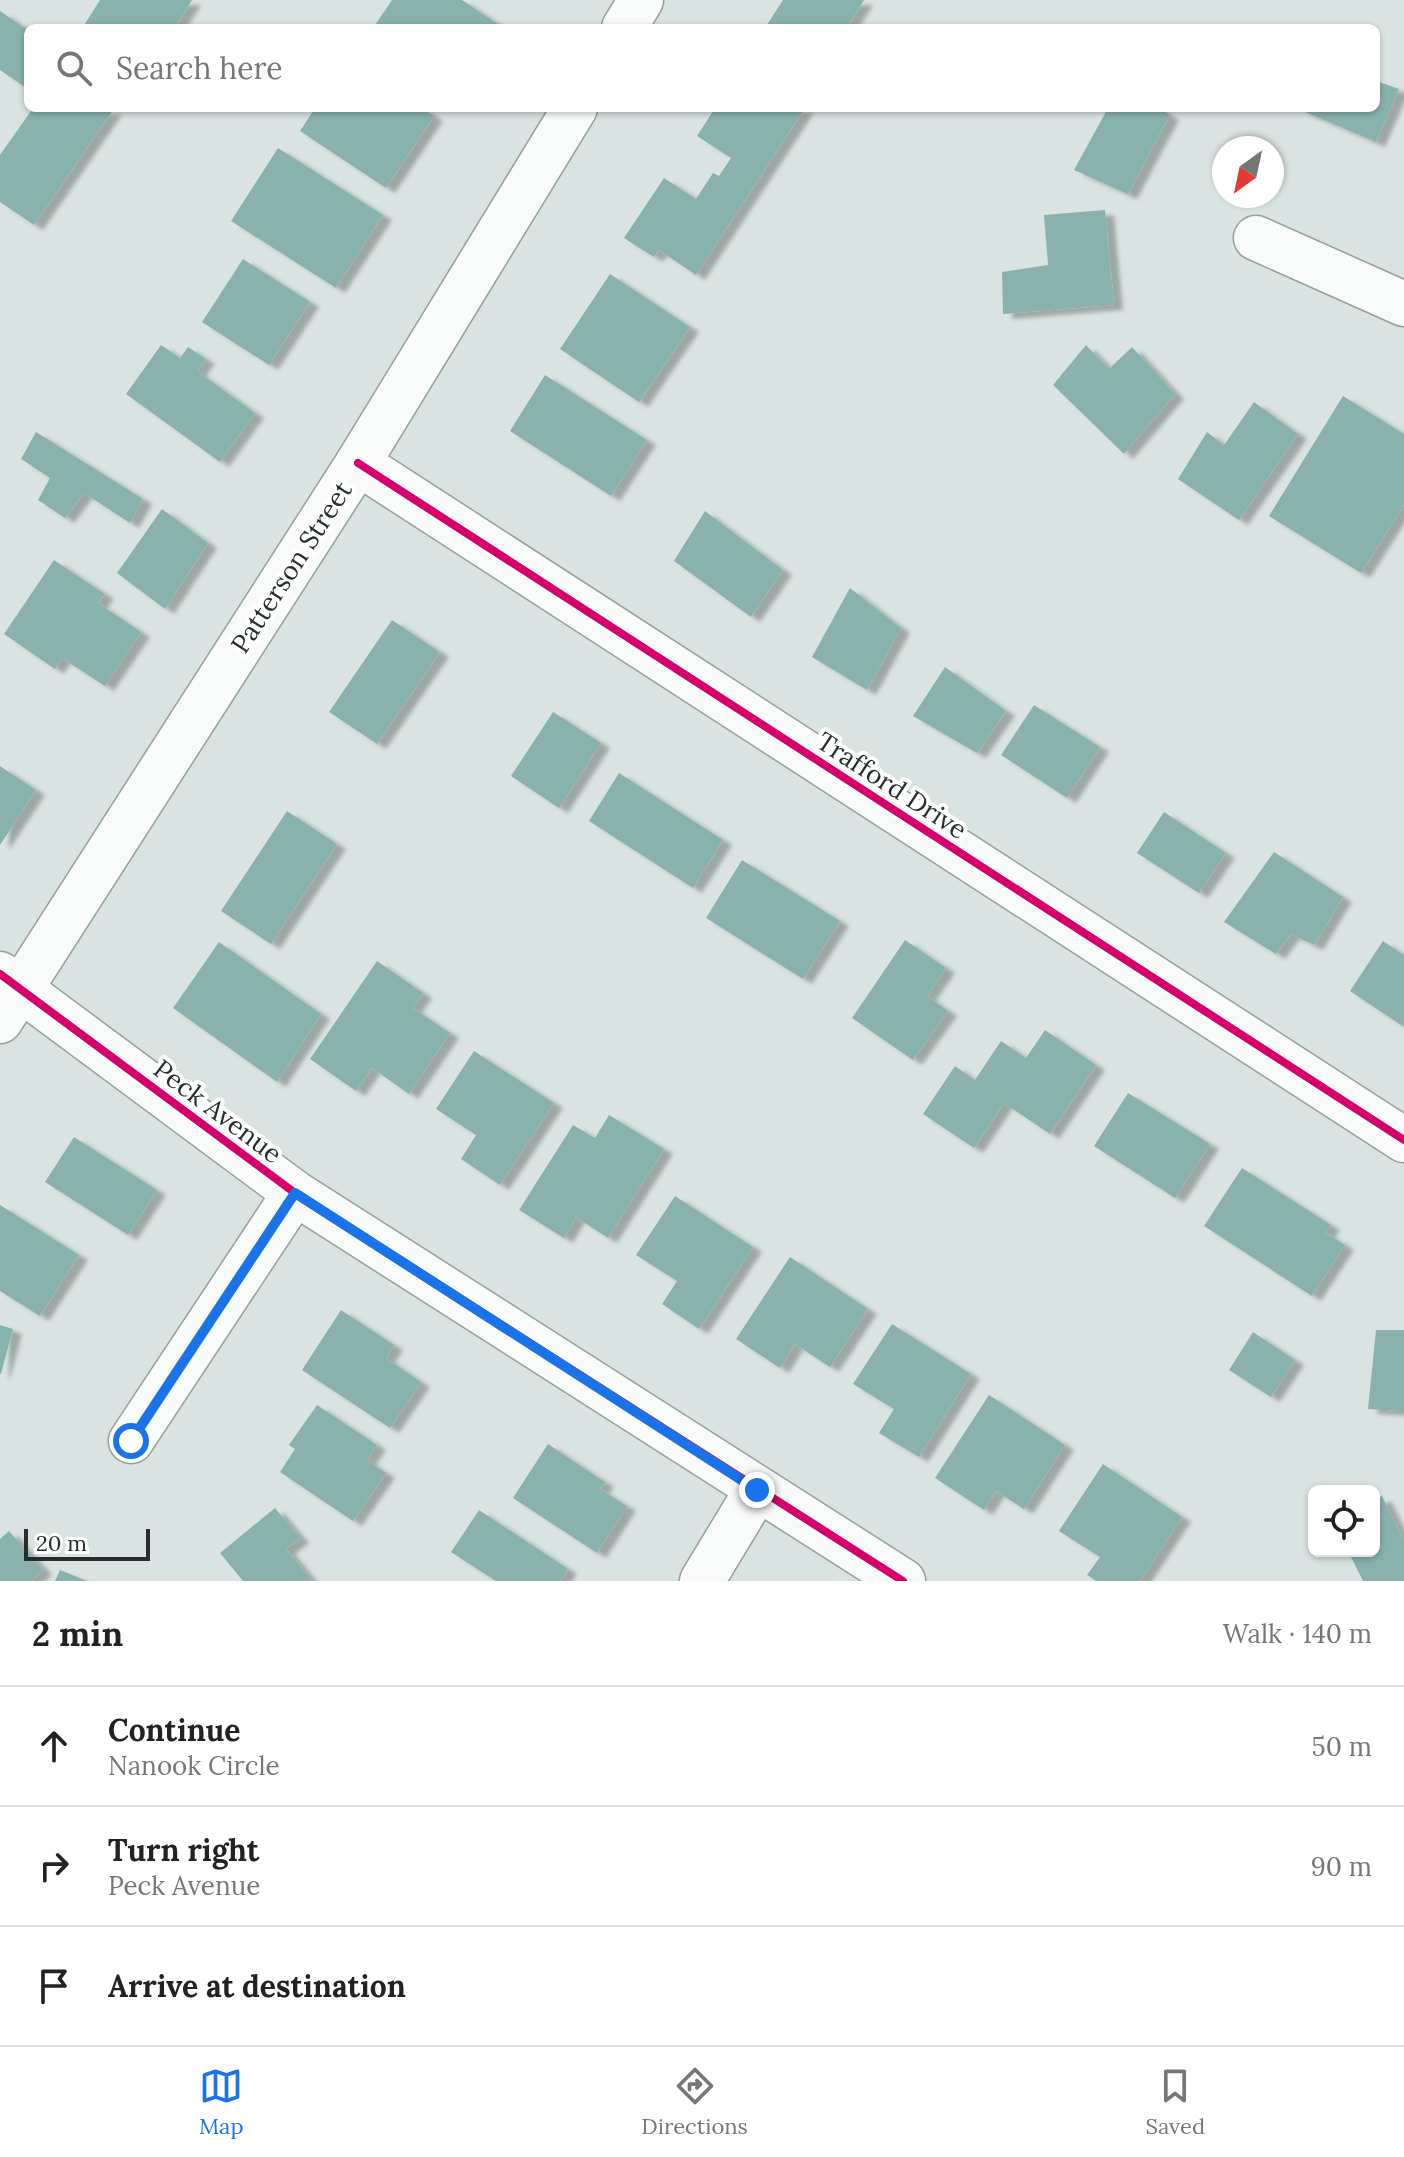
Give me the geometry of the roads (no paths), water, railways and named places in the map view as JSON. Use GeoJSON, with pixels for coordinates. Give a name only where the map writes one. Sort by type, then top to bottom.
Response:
{"type":"FeatureCollection","features":[{"type":"Feature","properties":{"kind":"street"},"geometry":{"type":"LineString","coordinates":[[626,24],[641,0]]}},
{"type":"Feature","properties":{"kind":"street","name":"Patterson Street"},"geometry":{"type":"LineString","coordinates":[[7,994],[358,463],[573,112]]}},
{"type":"Feature","properties":{"kind":"street"},"geometry":{"type":"LineString","coordinates":[[1256,238],[1404,304]]}},
{"type":"Feature","properties":{"kind":"street","name":"Trafford Drive"},"geometry":{"type":"LineString","coordinates":[[358,463],[1404,1140]]}},
{"type":"Feature","properties":{"kind":"street","name":"Peck Avenue"},"geometry":{"type":"LineString","coordinates":[[7,994],[295,1193],[903,1581]]}},
{"type":"Feature","properties":{"kind":"street"},"geometry":{"type":"LineString","coordinates":[[131,1441],[295,1193]]}},
{"type":"Feature","properties":{"kind":"street"},"geometry":{"type":"LineString","coordinates":[[702,1581],[757,1490]]}}]}
